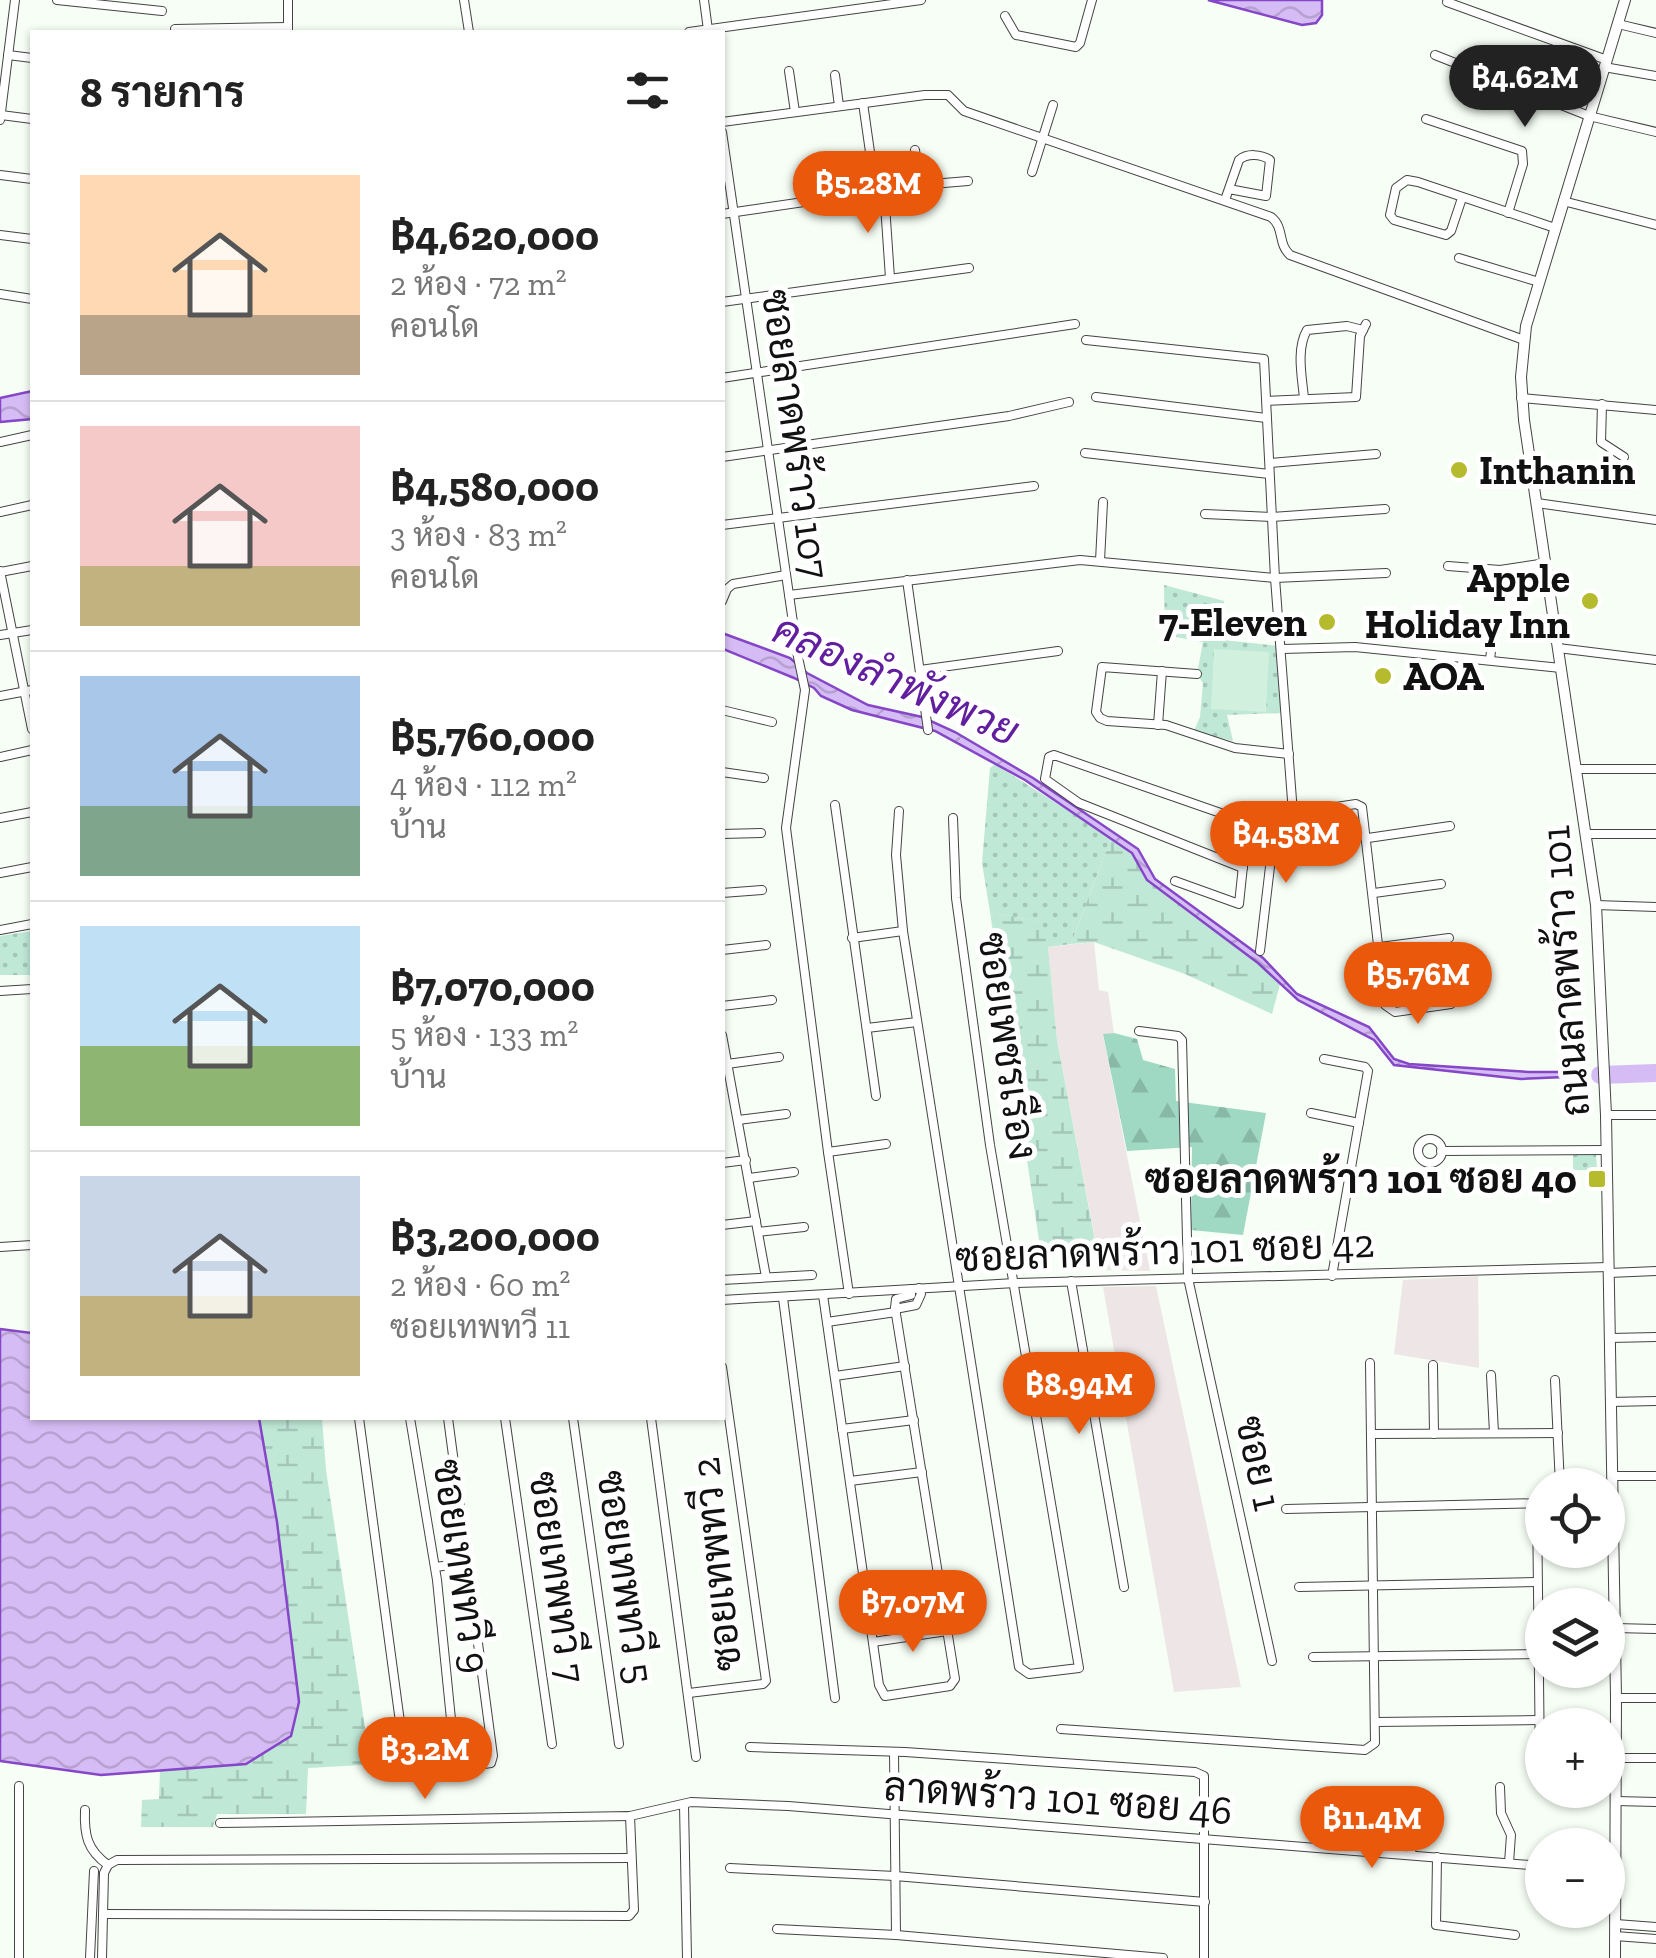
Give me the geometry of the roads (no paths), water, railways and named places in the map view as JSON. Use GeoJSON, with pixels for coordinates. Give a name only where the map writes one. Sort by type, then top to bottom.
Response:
{"type":"FeatureCollection","features":[{"type":"Feature","properties":{"kind":"street"},"geometry":{"type":"LineString","coordinates":[[15,0],[0,118],[30,119]]}},
{"type":"Feature","properties":{"kind":"street"},"geometry":{"type":"LineString","coordinates":[[57,0],[162,11]]}},
{"type":"Feature","properties":{"kind":"street"},"geometry":{"type":"LineString","coordinates":[[175,29],[288,30],[288,0]]}},
{"type":"Feature","properties":{"kind":"street"},"geometry":{"type":"LineString","coordinates":[[464,0],[469,30]]}},
{"type":"Feature","properties":{"kind":"street"},"geometry":{"type":"LineString","coordinates":[[704,0],[708,30]]}},
{"type":"Feature","properties":{"kind":"street"},"geometry":{"type":"LineString","coordinates":[[714,30],[921,0]]}},
{"type":"Feature","properties":{"kind":"street"},"geometry":{"type":"LineString","coordinates":[[1005,16],[1016,35],[1076,47],[1092,0]]}},
{"type":"Feature","properties":{"kind":"street","name":"ถนนลาดพร้าว 101"},"geometry":{"type":"LineString","coordinates":[[1612,1468],[1606,1086],[1596,906],[1522,398],[1524,340],[1539,282],[1625,0]]}},
{"type":"Feature","properties":{"kind":"street"},"geometry":{"type":"LineString","coordinates":[[1447,2],[1606,63],[1656,76]]}},
{"type":"Feature","properties":{"kind":"street"},"geometry":{"type":"LineString","coordinates":[[1618,24],[1656,32]]}},
{"type":"Feature","properties":{"kind":"street"},"geometry":{"type":"LineString","coordinates":[[8,55],[30,58]]}},
{"type":"Feature","properties":{"kind":"street"},"geometry":{"type":"LineString","coordinates":[[1435,55],[1590,116],[1656,132]]}},
{"type":"Feature","properties":{"kind":"street"},"geometry":{"type":"LineString","coordinates":[[789,71],[796,112]]}},
{"type":"Feature","properties":{"kind":"street"},"geometry":{"type":"LineString","coordinates":[[835,76],[839,106]]}},
{"type":"Feature","properties":{"kind":"street"},"geometry":{"type":"LineString","coordinates":[[725,122],[948,94],[964,111],[1226,200],[1278,222],[1282,246],[1290,254],[1524,340]]}},
{"type":"Feature","properties":{"kind":"street"},"geometry":{"type":"LineString","coordinates":[[863,103],[870,152]]}},
{"type":"Feature","properties":{"kind":"street"},"geometry":{"type":"LineString","coordinates":[[1032,172],[1053,104]]}},
{"type":"Feature","properties":{"kind":"street"},"geometry":{"type":"LineString","coordinates":[[1426,119],[1522,151],[1523,164],[1508,212]]}},
{"type":"Feature","properties":{"kind":"street"},"geometry":{"type":"LineString","coordinates":[[914,150],[920,185]]}},
{"type":"Feature","properties":{"kind":"street","name":"ซอยลาดพร้าว 107"},"geometry":{"type":"LineString","coordinates":[[725,152],[804,685],[786,828],[850,1294]]}},
{"type":"Feature","properties":{"kind":"street"},"geometry":{"type":"LineString","coordinates":[[1226,200],[1229,189],[1241,158],[1270,160],[1266,196],[1229,189]]}},
{"type":"Feature","properties":{"kind":"street"},"geometry":{"type":"LineString","coordinates":[[0,175],[30,179]]}},
{"type":"Feature","properties":{"kind":"street"},"geometry":{"type":"LineString","coordinates":[[1462,198],[1452,231],[1446,235],[1390,216],[1396,188],[1406,180],[1508,212],[1555,228]]}},
{"type":"Feature","properties":{"kind":"street"},"geometry":{"type":"LineString","coordinates":[[725,214],[968,181]]}},
{"type":"Feature","properties":{"kind":"street"},"geometry":{"type":"LineString","coordinates":[[884,190],[890,278]]}},
{"type":"Feature","properties":{"kind":"street"},"geometry":{"type":"LineString","coordinates":[[1563,202],[1656,225]]}},
{"type":"Feature","properties":{"kind":"street"},"geometry":{"type":"LineString","coordinates":[[0,236],[30,239]]}},
{"type":"Feature","properties":{"kind":"street"},"geometry":{"type":"LineString","coordinates":[[1459,258],[1539,282]]}},
{"type":"Feature","properties":{"kind":"street"},"geometry":{"type":"LineString","coordinates":[[725,302],[969,268]]}},
{"type":"Feature","properties":{"kind":"street"},"geometry":{"type":"LineString","coordinates":[[0,294],[30,298]]}},
{"type":"Feature","properties":{"kind":"street"},"geometry":{"type":"LineString","coordinates":[[725,378],[1075,324]]}},
{"type":"Feature","properties":{"kind":"street"},"geometry":{"type":"LineString","coordinates":[[1267,401],[1358,396],[1364,327],[1307,330],[1301,357],[1304,398]]}},
{"type":"Feature","properties":{"kind":"street"},"geometry":{"type":"LineString","coordinates":[[1086,340],[1262,358],[1266,365],[1269,474],[1293,814]]}},
{"type":"Feature","properties":{"kind":"street"},"geometry":{"type":"LineString","coordinates":[[1096,397],[1266,418]]}},
{"type":"Feature","properties":{"kind":"street"},"geometry":{"type":"LineString","coordinates":[[1522,398],[1656,410]]}},
{"type":"Feature","properties":{"kind":"street"},"geometry":{"type":"LineString","coordinates":[[725,456],[1009,416],[1069,402]]}},
{"type":"Feature","properties":{"kind":"street"},"geometry":{"type":"LineString","coordinates":[[1602,404],[1601,442],[1624,457]]}},
{"type":"Feature","properties":{"kind":"street"},"geometry":{"type":"LineString","coordinates":[[0,442],[30,435]]}},
{"type":"Feature","properties":{"kind":"street"},"geometry":{"type":"LineString","coordinates":[[1085,453],[1269,474]]}},
{"type":"Feature","properties":{"kind":"street"},"geometry":{"type":"LineString","coordinates":[[1270,463],[1376,454]]}},
{"type":"Feature","properties":{"kind":"street"},"geometry":{"type":"LineString","coordinates":[[725,525],[1034,486]]}},
{"type":"Feature","properties":{"kind":"street"},"geometry":{"type":"LineString","coordinates":[[1100,561],[1103,502]]}},
{"type":"Feature","properties":{"kind":"street"},"geometry":{"type":"LineString","coordinates":[[1537,503],[1656,520]]}},
{"type":"Feature","properties":{"kind":"street"},"geometry":{"type":"LineString","coordinates":[[0,512],[30,504]]}},
{"type":"Feature","properties":{"kind":"street"},"geometry":{"type":"LineString","coordinates":[[1205,514],[1272,517],[1385,509]]}},
{"type":"Feature","properties":{"kind":"street"},"geometry":{"type":"LineString","coordinates":[[789,595],[1080,560],[1276,578],[1386,573]]}},
{"type":"Feature","properties":{"kind":"street"},"geometry":{"type":"LineString","coordinates":[[1448,566],[1500,570],[1546,563]]}},
{"type":"Feature","properties":{"kind":"street"},"geometry":{"type":"LineString","coordinates":[[0,696],[29,690],[0,572],[30,566]]}},
{"type":"Feature","properties":{"kind":"street"},"geometry":{"type":"LineString","coordinates":[[725,594],[733,584],[786,575]]}},
{"type":"Feature","properties":{"kind":"street"},"geometry":{"type":"LineString","coordinates":[[907,580],[928,730]]}},
{"type":"Feature","properties":{"kind":"street"},"geometry":{"type":"LineString","coordinates":[[1490,660],[1494,623]]}},
{"type":"Feature","properties":{"kind":"street"},"geometry":{"type":"LineString","coordinates":[[0,635],[30,630]]}},
{"type":"Feature","properties":{"kind":"street"},"geometry":{"type":"LineString","coordinates":[[1282,649],[1355,647],[1561,668]]}},
{"type":"Feature","properties":{"kind":"street"},"geometry":{"type":"LineString","coordinates":[[1558,648],[1656,660]]}},
{"type":"Feature","properties":{"kind":"street"},"geometry":{"type":"LineString","coordinates":[[920,670],[1058,651]]}},
{"type":"Feature","properties":{"kind":"street"},"geometry":{"type":"LineString","coordinates":[[1197,674],[1102,667],[1096,712],[1107,721],[1158,725],[1236,748],[1288,754]]}},
{"type":"Feature","properties":{"kind":"street"},"geometry":{"type":"LineString","coordinates":[[1158,725],[1162,671]]}},
{"type":"Feature","properties":{"kind":"street"},"geometry":{"type":"LineString","coordinates":[[725,711],[772,722]]}},
{"type":"Feature","properties":{"kind":"street"},"geometry":{"type":"LineString","coordinates":[[0,758],[30,750]]}},
{"type":"Feature","properties":{"kind":"street"},"geometry":{"type":"LineString","coordinates":[[1244,868],[1079,803],[1046,779],[1049,757],[1054,755],[1234,818],[1356,804],[1365,812],[1386,1004],[1390,1010],[1450,1004]]}},
{"type":"Feature","properties":{"kind":"street"},"geometry":{"type":"LineString","coordinates":[[1578,769],[1656,769]]}},
{"type":"Feature","properties":{"kind":"street"},"geometry":{"type":"LineString","coordinates":[[725,772],[764,778]]}},
{"type":"Feature","properties":{"kind":"street"},"geometry":{"type":"LineString","coordinates":[[835,805],[876,1096]]}},
{"type":"Feature","properties":{"kind":"street"},"geometry":{"type":"LineString","coordinates":[[899,811],[896,855],[903,930],[957,1285]]}},
{"type":"Feature","properties":{"kind":"street"},"geometry":{"type":"LineString","coordinates":[[0,818],[30,812]]}},
{"type":"Feature","properties":{"kind":"street"},"geometry":{"type":"LineString","coordinates":[[1260,950],[1276,816]]}},
{"type":"Feature","properties":{"kind":"street","name":"ซอยเพชรเรือง"},"geometry":{"type":"LineString","coordinates":[[953,818],[956,898],[990,1145],[1079,1668],[1029,1674],[1018,1667],[957,1285]]}},
{"type":"Feature","properties":{"kind":"street"},"geometry":{"type":"LineString","coordinates":[[1174,881],[1238,904],[1248,818]]}},
{"type":"Feature","properties":{"kind":"street"},"geometry":{"type":"LineString","coordinates":[[1368,838],[1450,826]]}},
{"type":"Feature","properties":{"kind":"street"},"geometry":{"type":"LineString","coordinates":[[725,834],[761,834]]}},
{"type":"Feature","properties":{"kind":"street"},"geometry":{"type":"LineString","coordinates":[[1588,834],[1656,834]]}},
{"type":"Feature","properties":{"kind":"street"},"geometry":{"type":"LineString","coordinates":[[0,874],[30,867]]}},
{"type":"Feature","properties":{"kind":"street"},"geometry":{"type":"LineString","coordinates":[[1374,893],[1441,884]]}},
{"type":"Feature","properties":{"kind":"street"},"geometry":{"type":"LineString","coordinates":[[725,893],[762,890]]}},
{"type":"Feature","properties":{"kind":"street"},"geometry":{"type":"LineString","coordinates":[[1596,906],[1656,906]]}},
{"type":"Feature","properties":{"kind":"street"},"geometry":{"type":"LineString","coordinates":[[0,930],[30,924]]}},
{"type":"Feature","properties":{"kind":"street"},"geometry":{"type":"LineString","coordinates":[[852,938],[903,930]]}},
{"type":"Feature","properties":{"kind":"street"},"geometry":{"type":"LineString","coordinates":[[1380,947],[1449,938]]}},
{"type":"Feature","properties":{"kind":"street"},"geometry":{"type":"LineString","coordinates":[[725,950],[766,945]]}},
{"type":"Feature","properties":{"kind":"street"},"geometry":{"type":"LineString","coordinates":[[0,991],[30,989]]}},
{"type":"Feature","properties":{"kind":"street"},"geometry":{"type":"LineString","coordinates":[[725,1006],[772,1000]]}},
{"type":"Feature","properties":{"kind":"street"},"geometry":{"type":"LineString","coordinates":[[867,1028],[917,1022]]}},
{"type":"Feature","properties":{"kind":"street","name":"ซอย 1"},"geometry":{"type":"LineString","coordinates":[[1139,1031],[1178,1036],[1182,1040],[1188,1278],[1272,1661]]}},
{"type":"Feature","properties":{"kind":"street"},"geometry":{"type":"LineString","coordinates":[[725,1048],[766,1278]]}},
{"type":"Feature","properties":{"kind":"street"},"geometry":{"type":"LineString","coordinates":[[728,1064],[779,1058]]}},
{"type":"Feature","properties":{"kind":"street"},"geometry":{"type":"LineString","coordinates":[[1324,1058],[1368,1069],[1332,1276]]}},
{"type":"Feature","properties":{"kind":"street"},"geometry":{"type":"LineString","coordinates":[[725,1098],[734,1096]]}},
{"type":"Feature","properties":{"kind":"street"},"geometry":{"type":"LineString","coordinates":[[1311,1113],[1359,1123]]}},
{"type":"Feature","properties":{"kind":"street"},"geometry":{"type":"LineString","coordinates":[[738,1120],[786,1114]]}},
{"type":"Feature","properties":{"kind":"street"},"geometry":{"type":"LineString","coordinates":[[1606,1115],[1656,1115]]}},
{"type":"Feature","properties":{"kind":"street"},"geometry":{"type":"LineString","coordinates":[[828,1152],[886,1144]]}},
{"type":"Feature","properties":{"kind":"street"},"geometry":{"type":"LineString","coordinates":[[1442,1152],[1607,1150]]}},
{"type":"Feature","properties":{"kind":"street"},"geometry":{"type":"LineString","coordinates":[[725,1163],[746,1160]]}},
{"type":"Feature","properties":{"kind":"street"},"geometry":{"type":"LineString","coordinates":[[749,1178],[794,1172]]}},
{"type":"Feature","properties":{"kind":"street"},"geometry":{"type":"LineString","coordinates":[[725,1226],[804,1227]]}},
{"type":"Feature","properties":{"kind":"street"},"geometry":{"type":"LineString","coordinates":[[0,1247],[30,1245]]}},
{"type":"Feature","properties":{"kind":"street","name":"ซอยลาดพร้าว 101 ซอย 42"},"geometry":{"type":"LineString","coordinates":[[725,1300],[1015,1283],[1656,1271]]}},
{"type":"Feature","properties":{"kind":"street"},"geometry":{"type":"LineString","coordinates":[[725,1280],[812,1275]]}},
{"type":"Feature","properties":{"kind":"street"},"geometry":{"type":"LineString","coordinates":[[1071,1282],[1124,1587]]}},
{"type":"Feature","properties":{"kind":"street"},"geometry":{"type":"LineString","coordinates":[[823,1295],[883,1696],[950,1686],[954,1679],[896,1311],[896,1299],[911,1295],[915,1289]]}},
{"type":"Feature","properties":{"kind":"street"},"geometry":{"type":"LineString","coordinates":[[783,1298],[836,1698]]}},
{"type":"Feature","properties":{"kind":"street"},"geometry":{"type":"LineString","coordinates":[[827,1322],[896,1311]]}},
{"type":"Feature","properties":{"kind":"street"},"geometry":{"type":"LineString","coordinates":[[1610,1338],[1656,1337]]}},
{"type":"Feature","properties":{"kind":"street"},"geometry":{"type":"LineString","coordinates":[[1061,1729],[1365,1750],[1376,1743],[1370,1363]]}},
{"type":"Feature","properties":{"kind":"street"},"geometry":{"type":"LineString","coordinates":[[834,1376],[905,1366]]}},
{"type":"Feature","properties":{"kind":"street"},"geometry":{"type":"LineString","coordinates":[[1433,1366],[1434,1434]]}},
{"type":"Feature","properties":{"kind":"street"},"geometry":{"type":"LineString","coordinates":[[1491,1375],[1494,1433]]}},
{"type":"Feature","properties":{"kind":"street"},"geometry":{"type":"LineString","coordinates":[[1555,1380],[1559,1468]]}},
{"type":"Feature","properties":{"kind":"street","name":"ซอยเทพทวี 2"},"geometry":{"type":"LineString","coordinates":[[689,1693],[766,1681],[725,1387]]}},
{"type":"Feature","properties":{"kind":"street"},"geometry":{"type":"LineString","coordinates":[[1611,1402],[1656,1401]]}},
{"type":"Feature","properties":{"kind":"street"},"geometry":{"type":"LineString","coordinates":[[359,1420],[405,1759]]}},
{"type":"Feature","properties":{"kind":"street","name":"ซอยเทพทวี 9"},"geometry":{"type":"LineString","coordinates":[[410,1420],[435,1568],[455,1758],[464,1766],[476,1766],[489,1765],[493,1756],[467,1563]]}},
{"type":"Feature","properties":{"kind":"street"},"geometry":{"type":"LineString","coordinates":[[435,1568],[467,1563],[448,1420]]}},
{"type":"Feature","properties":{"kind":"street","name":"ซอยเทพทวี 7"},"geometry":{"type":"LineString","coordinates":[[505,1420],[552,1744]]}},
{"type":"Feature","properties":{"kind":"street","name":"ซอยเทพทวี 5"},"geometry":{"type":"LineString","coordinates":[[573,1420],[619,1744]]}},
{"type":"Feature","properties":{"kind":"street"},"geometry":{"type":"LineString","coordinates":[[651,1420],[696,1757]]}},
{"type":"Feature","properties":{"kind":"street"},"geometry":{"type":"LineString","coordinates":[[842,1430],[914,1420]]}},
{"type":"Feature","properties":{"kind":"street"},"geometry":{"type":"LineString","coordinates":[[1372,1434],[1558,1433]]}},
{"type":"Feature","properties":{"kind":"street"},"geometry":{"type":"LineString","coordinates":[[850,1481],[922,1472]]}},
{"type":"Feature","properties":{"kind":"street"},"geometry":{"type":"LineString","coordinates":[[1625,1476],[1656,1476]]}},
{"type":"Feature","properties":{"kind":"street"},"geometry":{"type":"LineString","coordinates":[[1286,1509],[1525,1504]]}},
{"type":"Feature","properties":{"kind":"street"},"geometry":{"type":"LineString","coordinates":[[1536,1588],[1537,1568]]}},
{"type":"Feature","properties":{"kind":"street"},"geometry":{"type":"LineString","coordinates":[[866,1592],[939,1580]]}},
{"type":"Feature","properties":{"kind":"street"},"geometry":{"type":"LineString","coordinates":[[1299,1588],[1536,1582]]}},
{"type":"Feature","properties":{"kind":"street"},"geometry":{"type":"LineString","coordinates":[[1625,1628],[1656,1629]]}},
{"type":"Feature","properties":{"kind":"street"},"geometry":{"type":"LineString","coordinates":[[873,1642],[947,1631]]}},
{"type":"Feature","properties":{"kind":"street"},"geometry":{"type":"LineString","coordinates":[[1314,1657],[1525,1654]]}},
{"type":"Feature","properties":{"kind":"street","name":"ถนนลาดพร้าว 101"},"geometry":{"type":"LineString","coordinates":[[1616,1688],[1616,1708]]}},
{"type":"Feature","properties":{"kind":"street"},"geometry":{"type":"LineString","coordinates":[[1616,1698],[1656,1698]]}},
{"type":"Feature","properties":{"kind":"street"},"geometry":{"type":"LineString","coordinates":[[1376,1722],[1525,1720]]}},
{"type":"Feature","properties":{"kind":"street"},"geometry":{"type":"LineString","coordinates":[[750,1746],[1195,1772],[1205,1780],[1204,1958]]}},
{"type":"Feature","properties":{"kind":"street"},"geometry":{"type":"LineString","coordinates":[[894,1752],[896,1935]]}},
{"type":"Feature","properties":{"kind":"street"},"geometry":{"type":"LineString","coordinates":[[1625,1758],[1656,1758]]}},
{"type":"Feature","properties":{"kind":"street"},"geometry":{"type":"LineString","coordinates":[[19,1786],[19,1958]]}},
{"type":"Feature","properties":{"kind":"street"},"geometry":{"type":"LineString","coordinates":[[1500,1787],[1501,1812],[1510,1835],[1509,1863]]}},
{"type":"Feature","properties":{"kind":"street"},"geometry":{"type":"LineString","coordinates":[[1376,1853],[1381,1795]]}},
{"type":"Feature","properties":{"kind":"street","name":"ลาดพร้าว 101 ซอย 46"},"geometry":{"type":"LineString","coordinates":[[220,1823],[630,1816],[695,1802],[1525,1864]]}},
{"type":"Feature","properties":{"kind":"street"},"geometry":{"type":"LineString","coordinates":[[1625,1802],[1656,1802]]}},
{"type":"Feature","properties":{"kind":"street"},"geometry":{"type":"LineString","coordinates":[[684,1805],[688,1958]]}},
{"type":"Feature","properties":{"kind":"street"},"geometry":{"type":"LineString","coordinates":[[85,1810],[87,1842],[92,1852],[108,1865]]}},
{"type":"Feature","properties":{"kind":"street"},"geometry":{"type":"LineString","coordinates":[[1411,1855],[1414,1810]]}},
{"type":"Feature","properties":{"kind":"street"},"geometry":{"type":"LineString","coordinates":[[103,1914],[628,1916],[634,1910],[630,1816]]}},
{"type":"Feature","properties":{"kind":"street"},"geometry":{"type":"LineString","coordinates":[[1437,1857],[1436,1926],[1516,1934]]}},
{"type":"Feature","properties":{"kind":"street"},"geometry":{"type":"LineString","coordinates":[[102,1958],[104,1873],[117,1860],[631,1858]]}},
{"type":"Feature","properties":{"kind":"street"},"geometry":{"type":"LineString","coordinates":[[730,1868],[895,1876],[1205,1902]]}},
{"type":"Feature","properties":{"kind":"street"},"geometry":{"type":"LineString","coordinates":[[90,1958],[94,1870]]}},
{"type":"Feature","properties":{"kind":"street"},"geometry":{"type":"LineString","coordinates":[[1615,1930],[1656,1927]]}},
{"type":"Feature","properties":{"kind":"street"},"geometry":{"type":"LineString","coordinates":[[777,1928],[1163,1958]]}},
{"type":"Feature","properties":{"kind":"street"},"geometry":{"type":"LineString","coordinates":[[1615,1930],[1656,1939]]}},
{"type":"Feature","properties":{"kind":"street","name":"ถนนลาดพร้าว 101"},"geometry":{"type":"LineString","coordinates":[[1615,1930],[1616,1958]]}},
{"type":"Feature","properties":{"kind":"water"},"geometry":{"type":"Polygon","coordinates":[[[1208,0],[1322,0],[1322,15],[1316,23],[1302,25],[1208,0]]]}},
{"type":"Feature","properties":{"kind":"water"},"geometry":{"type":"Polygon","coordinates":[[[30,391],[30,419],[0,422],[0,398],[30,391]]]}},
{"type":"Feature","properties":{"kind":"water"},"geometry":{"type":"Polygon","coordinates":[[[725,634],[790,658],[807,673],[868,705],[922,717],[955,732],[1033,778],[1138,849],[1155,879],[1263,958],[1297,994],[1369,1027],[1394,1059],[1409,1064],[1587,1072],[1587,1076],[1521,1079],[1394,1065],[1374,1040],[1298,1000],[1258,963],[1147,880],[1132,853],[1025,780],[935,731],[852,710],[794,678],[725,650],[725,634]]]}},
{"type":"Feature","properties":{"kind":"water"},"geometry":{"type":"Polygon","coordinates":[[[0,1329],[30,1333],[30,1420],[259,1420],[277,1522],[299,1702],[291,1736],[246,1764],[101,1775],[0,1761],[0,1329]]]}},
{"type":"Feature","properties":{"kind":"waterway","name":"คลองลำพังพวย"},"geometry":{"type":"LineString","coordinates":[[1600,1075],[1656,1073]]}},
{"type":"Feature","properties":{"kind":"place","name":"Inthanin"},"geometry":{"type":"Point","coordinates":[1459,470]}},
{"type":"Feature","properties":{"kind":"place","name":"Apple Holiday Inn"},"geometry":{"type":"Point","coordinates":[1590,601]}},
{"type":"Feature","properties":{"kind":"place","name":"7-Eleven"},"geometry":{"type":"Point","coordinates":[1327,622]}},
{"type":"Feature","properties":{"kind":"place","name":"AOA"},"geometry":{"type":"Point","coordinates":[1383,676]}},
{"type":"Feature","properties":{"kind":"place","name":"ซอยลาดพร้าว 101 ซอย 40"},"geometry":{"type":"Point","coordinates":[1597,1179]}}]}
